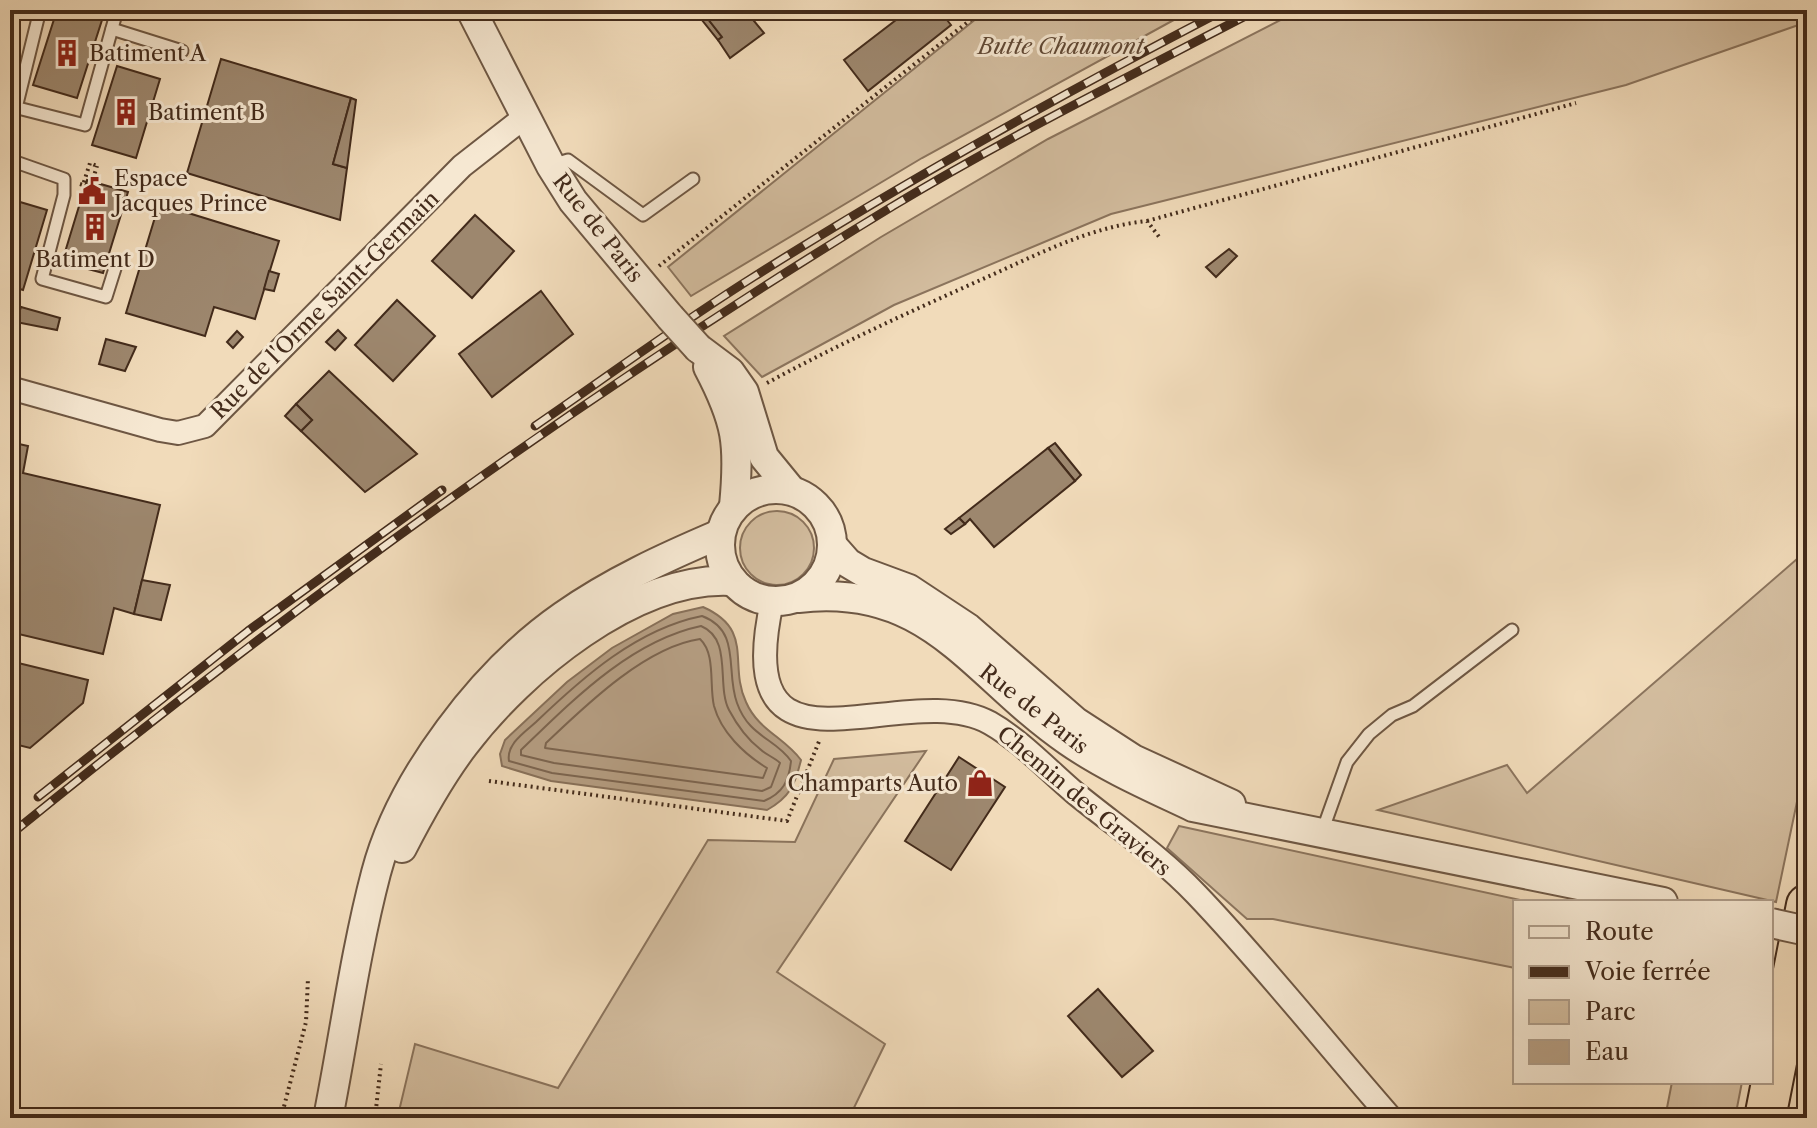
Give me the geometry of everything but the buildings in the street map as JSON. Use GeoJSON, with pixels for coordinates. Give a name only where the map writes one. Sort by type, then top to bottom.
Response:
{"type":"FeatureCollection","features":[{"type":"Feature","properties":{"kind":"highway"},"geometry":{"type":"LineString","coordinates":[[1773,1077],[1807,905]]}},
{"type":"Feature","properties":{"kind":"highway"},"geometry":{"type":"LineString","coordinates":[[1765,1118],[1772,1084]]}},
{"type":"Feature","properties":{"kind":"street","name":"Rue de Paris"},"geometry":{"type":"LineString","coordinates":[[471,10],[551,166],[603,239],[670,317],[698,348],[730,372],[744,392],[764,457],[791,490]]}},
{"type":"Feature","properties":{"kind":"street","name":"Rue de l'Orme Saint-Germain"},"geometry":{"type":"LineString","coordinates":[[10,388],[160,430],[178,433],[205,426],[462,166],[526,116]]}},
{"type":"Feature","properties":{"kind":"street","name":"Rue de Paris"},"geometry":{"type":"LineString","coordinates":[[698,348],[734,424],[734,506]]}},
{"type":"Feature","properties":{"kind":"street"},"geometry":{"type":"LineString","coordinates":[[770,489],[791,490],[814,503],[823,513],[830,529],[833,546],[823,577],[785,600],[749,596],[731,581],[721,559],[720,534],[734,506],[751,494],[770,489]]}},
{"type":"Feature","properties":{"kind":"street"},"geometry":{"type":"LineString","coordinates":[[328,1118],[376,871],[402,804],[447,734],[495,676],[562,616],[627,577],[720,534]]}},
{"type":"Feature","properties":{"kind":"street","name":"Rue de Paris"},"geometry":{"type":"LineString","coordinates":[[833,546],[855,568],[909,589],[968,628],[1076,722],[1133,759],[1275,826]]}},
{"type":"Feature","properties":{"kind":"street"},"geometry":{"type":"LineString","coordinates":[[359,957],[390,871],[421,811],[465,744],[515,689],[575,638],[636,602],[689,583],[731,581]]}},
{"type":"Feature","properties":{"kind":"street","name":"Rue de Paris"},"geometry":{"type":"LineString","coordinates":[[785,600],[850,594],[894,605],[952,641],[1011,697],[1069,742],[1122,774],[1193,807],[1321,836],[1653,900]]}},
{"type":"Feature","properties":{"kind":"street","name":"Chemin des Graviers"},"geometry":{"type":"LineString","coordinates":[[785,600],[764,637],[771,689],[785,709],[805,717],[828,719],[943,710],[989,723],[1194,892],[1391,1118]]}},
{"type":"Feature","properties":{"kind":"street"},"geometry":{"type":"LineString","coordinates":[[1773,923],[1807,931]]}},
{"type":"Feature","properties":{"kind":"lane"},"geometry":{"type":"LineString","coordinates":[[40,10],[13,107],[85,125],[116,14],[101,10]]}},
{"type":"Feature","properties":{"kind":"lane"},"geometry":{"type":"LineString","coordinates":[[112,29],[182,51]]}},
{"type":"Feature","properties":{"kind":"lane"},"geometry":{"type":"LineString","coordinates":[[10,160],[64,179],[64,195],[42,279],[106,297],[117,262]]}},
{"type":"Feature","properties":{"kind":"lane"},"geometry":{"type":"LineString","coordinates":[[551,166],[568,160],[643,215],[693,179]]}},
{"type":"Feature","properties":{"kind":"lane"},"geometry":{"type":"LineString","coordinates":[[1321,836],[1347,762],[1369,734],[1392,715],[1413,706],[1512,630]]}},
{"type":"Feature","properties":{"kind":"path"},"geometry":{"type":"LineString","coordinates":[[649,255],[659,266],[983,10]]}},
{"type":"Feature","properties":{"kind":"path"},"geometry":{"type":"LineString","coordinates":[[761,386],[872,327],[1041,253],[1117,224],[1147,221],[1576,103]]}},
{"type":"Feature","properties":{"kind":"path"},"geometry":{"type":"LineString","coordinates":[[87,174],[90,163],[97,166],[93,179]]}},
{"type":"Feature","properties":{"kind":"path"},"geometry":{"type":"LineString","coordinates":[[1147,221],[1160,238]]}},
{"type":"Feature","properties":{"kind":"path"},"geometry":{"type":"LineString","coordinates":[[489,781],[787,821],[828,719]]}},
{"type":"Feature","properties":{"kind":"path"},"geometry":{"type":"LineString","coordinates":[[281,1118],[306,1022],[308,978]]}},
{"type":"Feature","properties":{"kind":"path"},"geometry":{"type":"LineString","coordinates":[[375,1118],[381,1064]]}},
{"type":"Feature","properties":{"kind":"green space","name":"Butte Chaumont"},"geometry":{"type":"Polygon","coordinates":[[[987,10],[1192,10],[922,158],[691,296],[668,267],[987,10]]]}},
{"type":"Feature","properties":{"kind":"green space"},"geometry":{"type":"Polygon","coordinates":[[[1300,10],[1807,10],[1807,22],[1626,85],[1111,214],[894,305],[762,377],[724,336],[881,237],[1048,139],[1300,10]]]}},
{"type":"Feature","properties":{"kind":"green space"},"geometry":{"type":"Polygon","coordinates":[[[1807,510],[1807,754],[1776,902],[1378,810],[1507,765],[1527,793],[1797,559],[1807,510]]]}},
{"type":"Feature","properties":{"kind":"green space"},"geometry":{"type":"Polygon","coordinates":[[[770,511],[784,511],[798,517],[808,527],[814,548],[808,569],[798,579],[784,585],[770,585],[756,579],[746,569],[740,555],[740,541],[746,527],[756,517],[770,511]]]}},
{"type":"Feature","properties":{"kind":"green space"},"geometry":{"type":"Polygon","coordinates":[[[926,751],[777,972],[885,1044],[849,1118],[418,1118],[399,1111],[415,1044],[558,1088],[708,840],[795,842],[834,759],[926,751]]]}},
{"type":"Feature","properties":{"kind":"green space"},"geometry":{"type":"Polygon","coordinates":[[[1179,826],[1520,900],[1513,900],[1513,968],[1273,919],[1247,919],[1167,848],[1179,826]]]}},
{"type":"Feature","properties":{"kind":"green space"},"geometry":{"type":"Polygon","coordinates":[[[1807,1057],[1807,1118],[1795,1118],[1807,1057]]]}},
{"type":"Feature","properties":{"kind":"green space"},"geometry":{"type":"Polygon","coordinates":[[[1672,1084],[1742,1084],[1735,1118],[1665,1118],[1672,1084]]]}},
{"type":"Feature","properties":{"kind":"water"},"geometry":{"type":"Polygon","coordinates":[[[703,607],[719,616],[735,637],[741,688],[751,712],[801,760],[794,783],[781,800],[767,810],[551,781],[502,766],[500,754],[505,740],[567,682],[612,648],[673,614],[703,607]]]}},
{"type":"Feature","properties":{"kind":"railway"},"geometry":{"type":"LineString","coordinates":[[535,426],[699,312],[812,240],[986,138],[1224,10]]}},
{"type":"Feature","properties":{"kind":"railway"},"geometry":{"type":"LineString","coordinates":[[10,835],[331,585],[664,352],[893,206],[982,154],[1257,10]]}},
{"type":"Feature","properties":{"kind":"railway"},"geometry":{"type":"LineString","coordinates":[[38,797],[248,631],[442,490]]}},
{"type":"Feature","properties":{"kind":"place","name":"Batiment A"},"geometry":{"type":"Point","coordinates":[67,53]}},
{"type":"Feature","properties":{"kind":"place","name":"Batiment B"},"geometry":{"type":"Point","coordinates":[126,112]}},
{"type":"Feature","properties":{"kind":"place","name":"Espace Jacques Prince"},"geometry":{"type":"Point","coordinates":[92,191]}},
{"type":"Feature","properties":{"kind":"place","name":"Batiment D"},"geometry":{"type":"Point","coordinates":[95,227]}},
{"type":"Feature","properties":{"kind":"place","name":"Champarts Auto"},"geometry":{"type":"Point","coordinates":[980,783]}}]}
